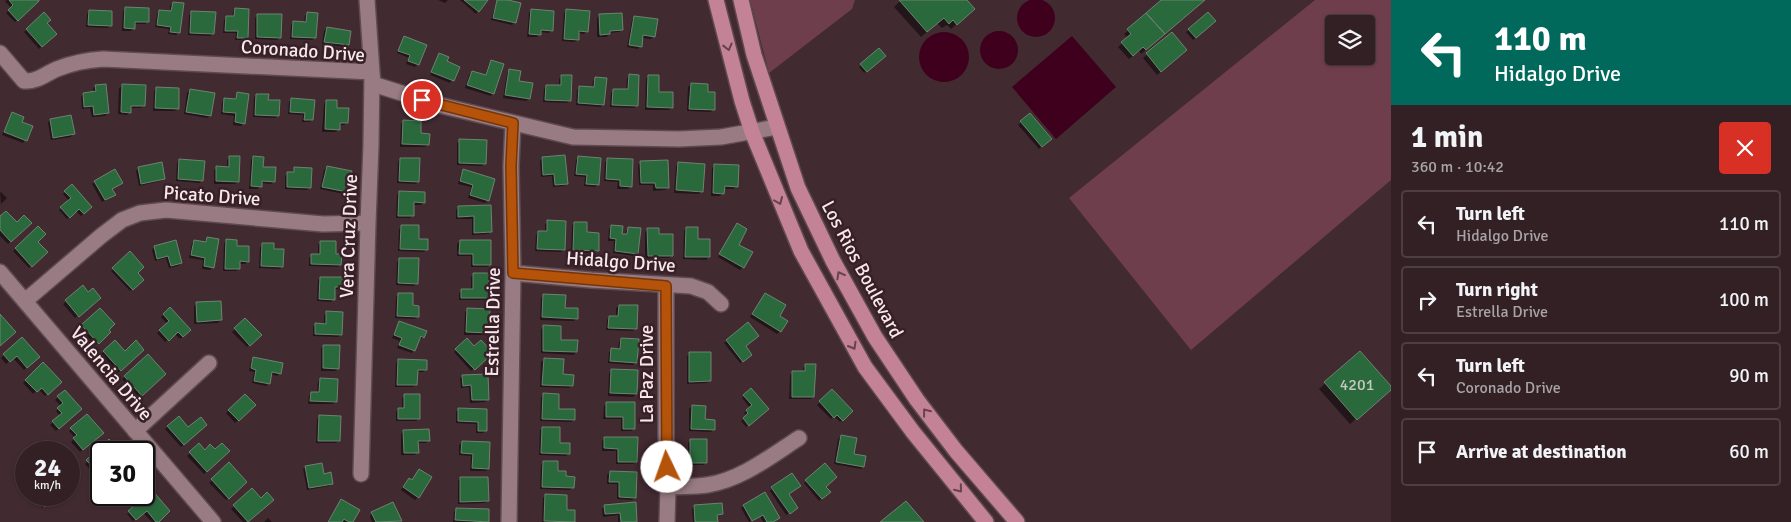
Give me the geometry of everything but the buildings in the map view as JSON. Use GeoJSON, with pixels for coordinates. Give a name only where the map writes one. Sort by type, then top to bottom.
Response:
{"type":"FeatureCollection","features":[{"type":"Feature","properties":{"kind":"main road"},"geometry":{"type":"LineString","coordinates":[[716,0],[752,132],[801,251],[847,336],[885,396],[986,522]]}},
{"type":"Feature","properties":{"kind":"main road","name":"Los Rios Boulevard"},"geometry":{"type":"LineString","coordinates":[[740,0],[754,56],[798,188],[833,261],[875,337],[917,400],[956,451],[1017,522]]}},
{"type":"Feature","properties":{"kind":"main road"},"geometry":{"type":"LineString","coordinates":[[937,462],[956,451]]}},
{"type":"Feature","properties":{"kind":"street","name":"Vera Cruz Drive"},"geometry":{"type":"LineString","coordinates":[[361,474],[372,72],[367,0]]}},
{"type":"Feature","properties":{"kind":"street","name":"Coronado Drive"},"geometry":{"type":"LineString","coordinates":[[0,53],[24,82],[33,82],[79,61],[103,59],[372,72],[372,84],[439,105],[573,137],[679,139],[721,137],[778,127]]}},
{"type":"Feature","properties":{"kind":"street","name":"Estrella Drive"},"geometry":{"type":"LineString","coordinates":[[509,522],[513,273],[511,166],[513,123]]}},
{"type":"Feature","properties":{"kind":"street","name":"Picato Drive"},"geometry":{"type":"LineString","coordinates":[[25,301],[101,236],[122,220],[140,213],[166,210],[323,224],[368,223]]}},
{"type":"Feature","properties":{"kind":"street","name":"Valencia Drive"},"geometry":{"type":"LineString","coordinates":[[0,272],[213,522]]}},
{"type":"Feature","properties":{"kind":"street","name":"Hidalgo Drive"},"geometry":{"type":"LineString","coordinates":[[513,273],[666,286],[691,286],[708,292],[721,304]]}},
{"type":"Feature","properties":{"kind":"street","name":"La Paz Drive"},"geometry":{"type":"LineString","coordinates":[[666,286],[667,522]]}},
{"type":"Feature","properties":{"kind":"street"},"geometry":{"type":"LineString","coordinates":[[135,431],[208,363]]}},
{"type":"Feature","properties":{"kind":"street"},"geometry":{"type":"LineString","coordinates":[[668,487],[707,485],[722,481],[748,471],[799,438]]}},
{"type":"Feature","properties":{"kind":"shaded area"},"geometry":{"type":"Polygon","coordinates":[[[1036,-1],[1043,0],[1049,5],[1054,11],[1054,25],[1049,31],[1043,36],[1036,37],[1029,36],[1023,31],[1018,25],[1017,18],[1018,11],[1023,5],[1029,0],[1036,-1]]]}},
{"type":"Feature","properties":{"kind":"shaded area"},"geometry":{"type":"Polygon","coordinates":[[[750,0],[855,0],[852,9],[769,73],[750,0]]]}},
{"type":"Feature","properties":{"kind":"shaded area"},"geometry":{"type":"Polygon","coordinates":[[[1315,0],[1391,0],[1391,180],[1191,350],[1069,198],[1315,0]]]}},
{"type":"Feature","properties":{"kind":"shaded area"},"geometry":{"type":"Polygon","coordinates":[[[999,31],[1013,36],[1018,50],[1013,64],[999,69],[985,64],[980,50],[985,36],[999,31]]]}},
{"type":"Feature","properties":{"kind":"shaded area"},"geometry":{"type":"Polygon","coordinates":[[[944,32],[962,39],[969,57],[962,75],[944,82],[926,75],[919,57],[926,39],[944,32]]]}},
{"type":"Feature","properties":{"kind":"shaded area"},"geometry":{"type":"Polygon","coordinates":[[[1072,36],[1116,87],[1056,139],[1012,87],[1072,36]]]}},
{"type":"Feature","properties":{"kind":"route"},"geometry":{"type":"LineString","coordinates":[[422,100],[513,123],[511,166],[513,273],[666,286],[667,467]]}}]}
